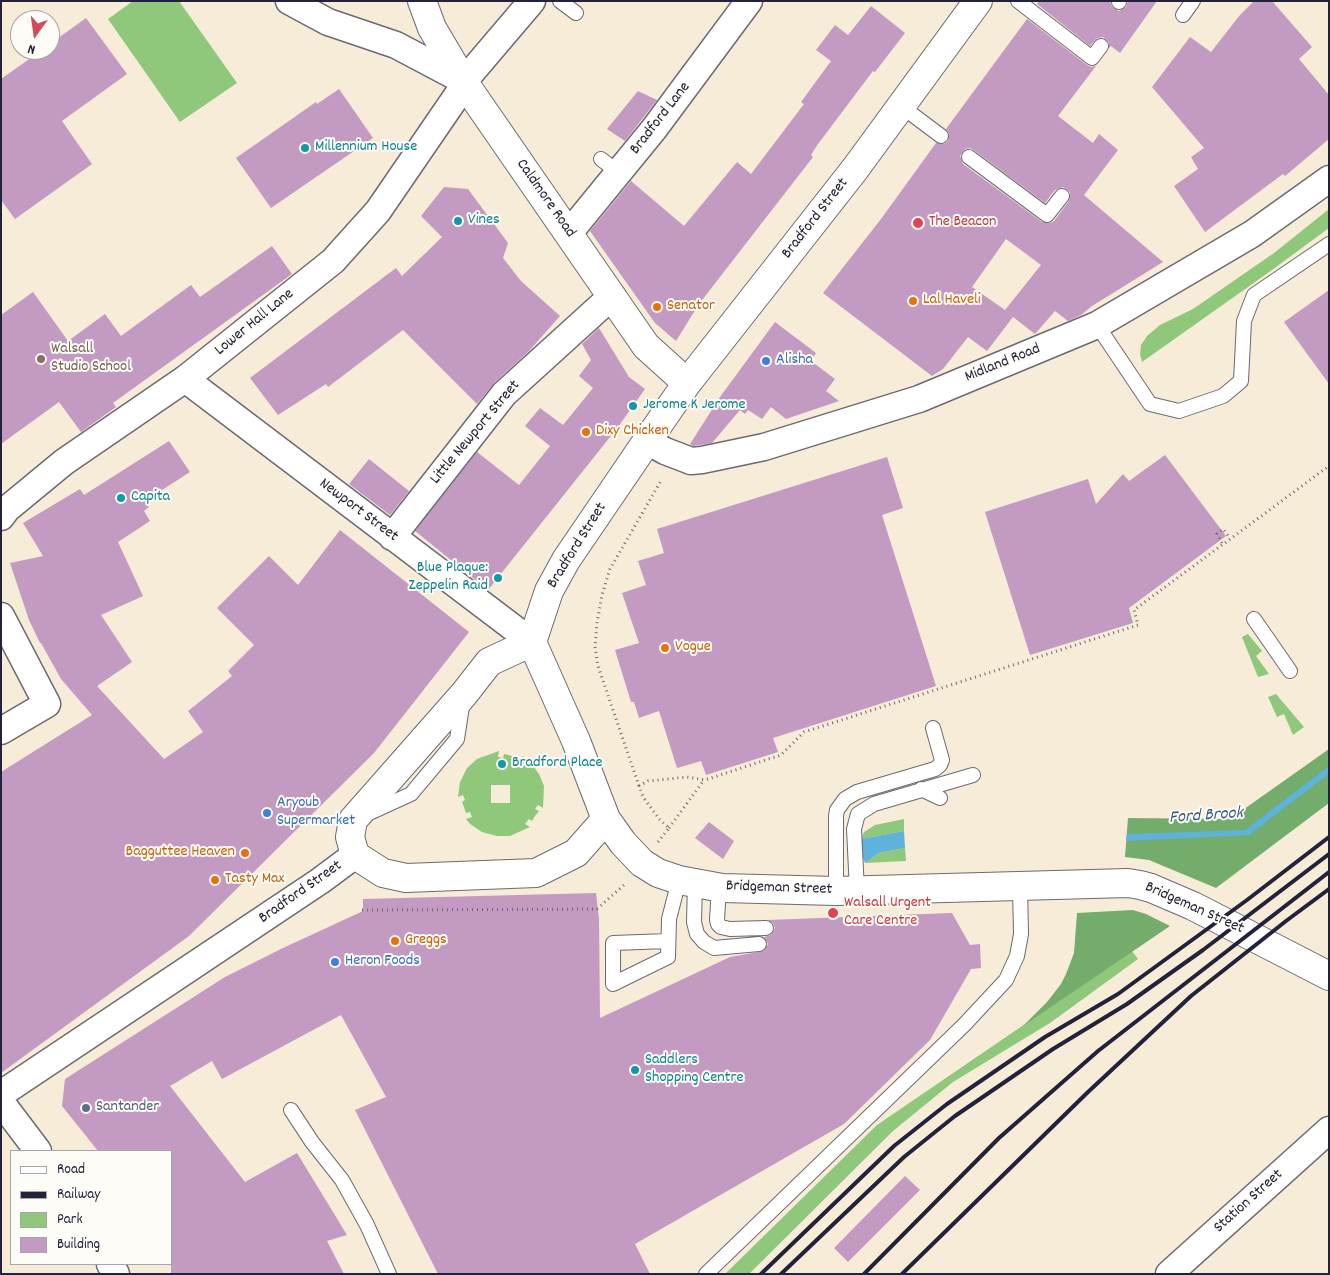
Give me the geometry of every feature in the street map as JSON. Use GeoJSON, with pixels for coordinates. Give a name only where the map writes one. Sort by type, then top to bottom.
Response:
{"type":"FeatureCollection","features":[{"type":"Feature","properties":{"kind":"street"},"geometry":{"type":"LineString","coordinates":[[289,1],[328,22],[396,45],[465,83]]}},
{"type":"Feature","properties":{"kind":"street","name":"Caldmore Road"},"geometry":{"type":"LineString","coordinates":[[422,1],[432,28],[465,83],[646,346],[687,383]]}},
{"type":"Feature","properties":{"kind":"street","name":"Lower Hall Lane"},"geometry":{"type":"LineString","coordinates":[[1,517],[7,509],[64,462],[185,379],[332,261],[378,211],[465,83],[532,1]]}},
{"type":"Feature","properties":{"kind":"street","name":"Bradford Lane"},"geometry":{"type":"LineString","coordinates":[[569,234],[610,166],[654,130],[749,1]]}},
{"type":"Feature","properties":{"kind":"street","name":"Bradford Street"},"geometry":{"type":"LineString","coordinates":[[1,1094],[312,886],[355,855],[350,837],[353,820],[464,694],[489,662],[532,642],[549,591],[566,560],[687,383],[849,176],[978,1]]}},
{"type":"Feature","properties":{"kind":"street","name":"Midland Road"},"geometry":{"type":"LineString","coordinates":[[647,441],[665,451],[691,461],[702,460],[764,447],[919,399],[1098,325],[1252,234],[1329,178]]}},
{"type":"Feature","properties":{"kind":"street","name":"Little Newport Street"},"geometry":{"type":"LineString","coordinates":[[392,538],[504,394],[612,296]]}},
{"type":"Feature","properties":{"kind":"street","name":"Newport Street"},"geometry":{"type":"LineString","coordinates":[[185,379],[392,538],[532,642]]}},
{"type":"Feature","properties":{"kind":"street"},"geometry":{"type":"LineString","coordinates":[[1,616],[47,704],[1,731]]}},
{"type":"Feature","properties":{"kind":"street","name":"Bridgeman Street"},"geometry":{"type":"LineString","coordinates":[[532,642],[576,741],[606,819],[623,844],[642,863],[658,873],[698,883],[847,891],[1128,883],[1145,886],[1193,906],[1329,976]]}},
{"type":"Feature","properties":{"kind":"street"},"geometry":{"type":"LineString","coordinates":[[355,855],[383,873],[406,878],[536,872],[576,854],[606,819]]}},
{"type":"Feature","properties":{"kind":"street"},"geometry":{"type":"LineString","coordinates":[[1,1102],[37,1150]]}},
{"type":"Feature","properties":{"kind":"street","name":"Station Street"},"geometry":{"type":"LineString","coordinates":[[1169,1274],[1329,1130]]}},
{"type":"Feature","properties":{"kind":"lane"},"geometry":{"type":"LineString","coordinates":[[560,1],[576,13]]}},
{"type":"Feature","properties":{"kind":"lane"},"geometry":{"type":"LineString","coordinates":[[1018,1],[1092,58],[1101,46]]}},
{"type":"Feature","properties":{"kind":"lane"},"geometry":{"type":"LineString","coordinates":[[1183,15],[1193,1]]}},
{"type":"Feature","properties":{"kind":"lane"},"geometry":{"type":"LineString","coordinates":[[900,106],[941,136]]}},
{"type":"Feature","properties":{"kind":"lane"},"geometry":{"type":"LineString","coordinates":[[969,157],[1047,215],[1062,196]]}},
{"type":"Feature","properties":{"kind":"lane"},"geometry":{"type":"LineString","coordinates":[[1098,325],[1150,404],[1179,411],[1223,396],[1241,381],[1244,321],[1254,295],[1329,244]]}},
{"type":"Feature","properties":{"kind":"lane"},"geometry":{"type":"LineString","coordinates":[[1254,618],[1290,671]]}},
{"type":"Feature","properties":{"kind":"lane"},"geometry":{"type":"LineString","coordinates":[[847,891],[836,816],[837,810],[845,799],[857,792],[935,769],[940,765],[942,760],[933,728]]}},
{"type":"Feature","properties":{"kind":"lane"},"geometry":{"type":"LineString","coordinates":[[847,891],[854,829],[858,814],[874,804],[973,775]]}},
{"type":"Feature","properties":{"kind":"lane"},"geometry":{"type":"LineString","coordinates":[[921,789],[940,798]]}},
{"type":"Feature","properties":{"kind":"lane"},"geometry":{"type":"LineString","coordinates":[[698,883],[721,927],[730,929],[766,928]]}},
{"type":"Feature","properties":{"kind":"lane"},"geometry":{"type":"LineString","coordinates":[[668,941],[613,943],[613,984],[668,958],[669,919],[698,883]]}},
{"type":"Feature","properties":{"kind":"lane"},"geometry":{"type":"LineString","coordinates":[[698,883],[694,922],[698,934],[704,942],[714,948],[759,944]]}},
{"type":"Feature","properties":{"kind":"lane"},"geometry":{"type":"LineString","coordinates":[[706,1274],[964,1025],[1006,980],[1017,956],[1021,934],[1020,886]]}},
{"type":"Feature","properties":{"kind":"lane"},"geometry":{"type":"LineString","coordinates":[[291,1110],[312,1142],[342,1180],[367,1225],[389,1274]]}},
{"type":"Feature","properties":{"kind":"path"},"geometry":{"type":"LineString","coordinates":[[669,828],[650,807],[639,786],[598,666],[595,647],[602,595],[610,569],[676,454]]}},
{"type":"Feature","properties":{"kind":"path"},"geometry":{"type":"LineString","coordinates":[[639,786],[648,781],[687,777],[704,780],[781,755],[804,732],[1138,625],[1134,610],[1329,466]]}},
{"type":"Feature","properties":{"kind":"path"},"geometry":{"type":"LineString","coordinates":[[1222,543],[1217,534],[1223,529],[1230,538]]}},
{"type":"Feature","properties":{"kind":"path"},"geometry":{"type":"LineString","coordinates":[[362,910],[597,909],[626,884],[704,780]]}},
{"type":"Feature","properties":{"kind":"green space"},"geometry":{"type":"Polygon","coordinates":[[[133,1],[179,1],[237,83],[180,122],[108,19],[133,1]]]}},
{"type":"Feature","properties":{"kind":"green space"},"geometry":{"type":"Polygon","coordinates":[[[1329,209],[1329,228],[1142,362],[1140,354],[1141,345],[1147,336],[1160,325],[1193,309],[1274,253],[1329,209]]]}},
{"type":"Feature","properties":{"kind":"green space"},"geometry":{"type":"Polygon","coordinates":[[[1248,634],[1262,651],[1256,656],[1269,674],[1258,677],[1242,637],[1248,634]]]}},
{"type":"Feature","properties":{"kind":"green space"},"geometry":{"type":"Polygon","coordinates":[[[1276,694],[1304,727],[1293,735],[1284,714],[1277,717],[1268,697],[1276,694]]]}},
{"type":"Feature","properties":{"kind":"green space"},"geometry":{"type":"Polygon","coordinates":[[[1329,749],[1329,803],[1216,888],[1149,860],[1125,857],[1128,818],[1230,819],[1329,749]]]}},
{"type":"Feature","properties":{"kind":"green space"},"geometry":{"type":"Polygon","coordinates":[[[499,751],[498,757],[503,758],[504,754],[516,757],[515,761],[520,762],[522,756],[531,763],[539,774],[544,786],[543,808],[538,805],[535,809],[539,811],[532,821],[529,819],[525,824],[530,827],[510,836],[497,836],[482,832],[466,819],[472,817],[470,812],[466,813],[462,802],[465,800],[463,795],[458,797],[460,782],[467,768],[477,759],[499,751]],[[491,785],[491,803],[510,803],[510,785],[491,785]]]}},
{"type":"Feature","properties":{"kind":"green space"},"geometry":{"type":"Polygon","coordinates":[[[904,819],[904,831],[861,839],[864,832],[875,825],[904,819]]]}},
{"type":"Feature","properties":{"kind":"green space"},"geometry":{"type":"Polygon","coordinates":[[[905,848],[906,861],[865,863],[879,853],[905,848]]]}},
{"type":"Feature","properties":{"kind":"green space"},"geometry":{"type":"Polygon","coordinates":[[[1133,910],[1170,926],[1023,1026],[1047,1002],[1066,974],[1074,953],[1077,913],[1133,910]]]}},
{"type":"Feature","properties":{"kind":"green space"},"geometry":{"type":"Polygon","coordinates":[[[1132,951],[1138,959],[1050,1023],[953,1082],[893,1131],[749,1274],[725,1274],[877,1125],[1132,951]]]}},
{"type":"Feature","properties":{"kind":"water"},"geometry":{"type":"Polygon","coordinates":[[[1329,766],[1329,774],[1249,835],[1126,841],[1127,834],[1245,830],[1329,766]]]}},
{"type":"Feature","properties":{"kind":"water"},"geometry":{"type":"Polygon","coordinates":[[[904,831],[905,848],[879,853],[865,863],[862,855],[861,839],[904,831]]]}},
{"type":"Feature","properties":{"kind":"building"},"geometry":{"type":"Polygon","coordinates":[[[1039,1],[1110,1],[1112,7],[1119,11],[1126,7],[1128,1],[1157,1],[1120,53],[1111,46],[1109,48],[1109,42],[1103,37],[1097,38],[1090,46],[1037,4],[1039,1]]]}},
{"type":"Feature","properties":{"kind":"building"},"geometry":{"type":"Polygon","coordinates":[[[1254,1],[1272,1],[1312,47],[1299,59],[1329,95],[1329,139],[1285,176],[1283,174],[1205,232],[1174,186],[1198,169],[1191,157],[1204,148],[1152,87],[1190,37],[1211,52],[1240,15],[1254,1]]]}},
{"type":"Feature","properties":{"kind":"building"},"geometry":{"type":"Polygon","coordinates":[[[871,6],[905,33],[875,72],[873,71],[818,144],[811,155],[813,157],[699,304],[676,341],[655,323],[590,231],[631,181],[684,226],[737,162],[751,174],[804,104],[801,102],[831,61],[816,50],[835,25],[848,35],[871,6]]]}},
{"type":"Feature","properties":{"kind":"building"},"geometry":{"type":"Polygon","coordinates":[[[86,18],[127,74],[62,121],[92,164],[15,219],[1,200],[1,79],[28,60],[60,60],[60,37],[86,18]]]}},
{"type":"Feature","properties":{"kind":"building"},"geometry":{"type":"Polygon","coordinates":[[[1027,19],[1087,65],[1091,67],[1096,66],[1058,116],[1093,143],[1099,134],[1118,150],[1084,195],[1163,262],[1092,306],[1081,315],[1068,321],[1055,311],[1035,334],[1013,317],[987,351],[968,337],[943,369],[932,376],[823,293],[881,219],[936,143],[944,144],[948,141],[949,133],[946,129],[1027,19]],[[970,148],[965,149],[960,156],[963,164],[1042,222],[1050,223],[1054,221],[1069,201],[1070,192],[1063,187],[1055,190],[1045,203],[970,148]],[[1006,239],[972,287],[1005,310],[1041,265],[1006,239]]]}},
{"type":"Feature","properties":{"kind":"building","name":"Millennium House"},"geometry":{"type":"Polygon","coordinates":[[[339,89],[373,138],[271,208],[236,158],[316,102],[317,104],[339,89]]]}},
{"type":"Feature","properties":{"kind":"building"},"geometry":{"type":"Polygon","coordinates":[[[638,91],[657,100],[625,141],[607,129],[638,91]]]}},
{"type":"Feature","properties":{"kind":"building"},"geometry":{"type":"Polygon","coordinates":[[[444,187],[468,189],[508,243],[503,258],[521,281],[560,316],[529,351],[494,383],[477,404],[403,330],[328,387],[326,384],[278,415],[250,378],[396,268],[402,276],[442,237],[421,216],[444,187]]]}},
{"type":"Feature","properties":{"kind":"building"},"geometry":{"type":"Polygon","coordinates":[[[272,246],[292,274],[113,403],[116,407],[81,432],[59,402],[1,444],[1,315],[33,292],[68,341],[105,314],[121,336],[191,285],[200,297],[272,246]]]}},
{"type":"Feature","properties":{"kind":"building"},"geometry":{"type":"Polygon","coordinates":[[[1329,290],[1329,384],[1284,322],[1329,290]]]}},
{"type":"Feature","properties":{"kind":"building"},"geometry":{"type":"Polygon","coordinates":[[[775,322],[816,353],[811,361],[835,379],[826,391],[839,401],[786,419],[771,407],[762,419],[748,410],[745,414],[740,410],[712,443],[693,446],[690,444],[720,397],[775,322]]]}},
{"type":"Feature","properties":{"kind":"building"},"geometry":{"type":"Polygon","coordinates":[[[599,328],[629,377],[645,389],[618,427],[488,590],[415,531],[477,452],[519,485],[550,446],[525,426],[540,408],[563,425],[593,388],[579,376],[591,360],[582,344],[599,328]]]}},
{"type":"Feature","properties":{"kind":"building"},"geometry":{"type":"Polygon","coordinates":[[[169,441],[190,472],[145,501],[149,507],[144,511],[150,521],[118,542],[143,596],[101,615],[132,662],[97,686],[164,759],[203,732],[188,711],[232,676],[228,671],[254,645],[217,608],[269,556],[298,585],[340,530],[469,632],[374,753],[189,936],[1,1073],[1,772],[92,715],[61,679],[40,643],[29,620],[10,563],[43,556],[23,523],[80,489],[84,495],[169,441]]]}},
{"type":"Feature","properties":{"kind":"building"},"geometry":{"type":"Polygon","coordinates":[[[1165,455],[1226,536],[1129,608],[1133,623],[1030,655],[985,512],[1088,479],[1096,504],[1123,474],[1129,481],[1165,455]]]}},
{"type":"Feature","properties":{"kind":"building"},"geometry":{"type":"Polygon","coordinates":[[[887,457],[903,508],[882,515],[936,686],[773,738],[778,752],[706,775],[701,761],[677,768],[659,711],[639,718],[634,702],[631,702],[615,650],[639,643],[622,593],[646,585],[638,561],[664,553],[657,529],[887,457]]]}},
{"type":"Feature","properties":{"kind":"building"},"geometry":{"type":"Polygon","coordinates":[[[369,459],[409,491],[390,515],[349,484],[369,459]]]}},
{"type":"Feature","properties":{"kind":"building"},"geometry":{"type":"Polygon","coordinates":[[[709,822],[734,841],[723,859],[695,838],[709,822]]]}},
{"type":"Feature","properties":{"kind":"building","name":"Saddlers Shopping Centre"},"geometry":{"type":"Polygon","coordinates":[[[596,893],[599,919],[600,1018],[730,957],[764,951],[768,944],[764,937],[771,935],[775,928],[773,923],[768,920],[952,913],[970,945],[980,944],[981,968],[971,969],[930,1040],[844,1124],[635,1244],[650,1274],[438,1274],[355,1110],[386,1097],[341,1015],[222,1079],[212,1061],[170,1086],[245,1182],[297,1153],[347,1235],[327,1241],[344,1274],[171,1274],[172,1150],[97,1150],[62,1106],[65,1079],[225,977],[363,911],[363,899],[596,893]]]}},
{"type":"Feature","properties":{"kind":"building"},"geometry":{"type":"Polygon","coordinates":[[[905,1176],[920,1190],[848,1262],[834,1248],[905,1176]]]}},
{"type":"Feature","properties":{"kind":"railway"},"geometry":{"type":"LineString","coordinates":[[761,1274],[894,1146],[947,1104],[1045,1037],[1118,994],[1247,900],[1329,837]]}},
{"type":"Feature","properties":{"kind":"railway"},"geometry":{"type":"LineString","coordinates":[[781,1274],[904,1157],[955,1116],[1053,1049],[1127,1004],[1203,950],[1329,854]]}},
{"type":"Feature","properties":{"kind":"railway"},"geometry":{"type":"LineString","coordinates":[[864,1274],[999,1138],[1098,1051],[1329,872]]}},
{"type":"Feature","properties":{"kind":"railway"},"geometry":{"type":"LineString","coordinates":[[902,1274],[1088,1092],[1191,996],[1329,889]]}},
{"type":"Feature","properties":{"kind":"place","name":"Millennium House"},"geometry":{"type":"Point","coordinates":[305,148]}},
{"type":"Feature","properties":{"kind":"place","name":"Vines"},"geometry":{"type":"Point","coordinates":[458,221]}},
{"type":"Feature","properties":{"kind":"place","name":"The Beacon"},"geometry":{"type":"Point","coordinates":[918,223]}},
{"type":"Feature","properties":{"kind":"place","name":"Lal Haveli"},"geometry":{"type":"Point","coordinates":[913,301]}},
{"type":"Feature","properties":{"kind":"place","name":"Senator"},"geometry":{"type":"Point","coordinates":[657,307]}},
{"type":"Feature","properties":{"kind":"place","name":"Walsall Studio School"},"geometry":{"type":"Point","coordinates":[41,359]}},
{"type":"Feature","properties":{"kind":"place","name":"Alisha"},"geometry":{"type":"Point","coordinates":[766,361]}},
{"type":"Feature","properties":{"kind":"place","name":"Jerome K Jerome"},"geometry":{"type":"Point","coordinates":[633,406]}},
{"type":"Feature","properties":{"kind":"place","name":"Dixy Chicken"},"geometry":{"type":"Point","coordinates":[586,432]}},
{"type":"Feature","properties":{"kind":"place","name":"Capita"},"geometry":{"type":"Point","coordinates":[121,498]}},
{"type":"Feature","properties":{"kind":"place","name":"Blue Plaque: Zeppelin Raid"},"geometry":{"type":"Point","coordinates":[498,578]}},
{"type":"Feature","properties":{"kind":"place","name":"Vogue"},"geometry":{"type":"Point","coordinates":[665,648]}},
{"type":"Feature","properties":{"kind":"place","name":"Bradford Place"},"geometry":{"type":"Point","coordinates":[502,764]}},
{"type":"Feature","properties":{"kind":"place","name":"Aryoub Supermarket"},"geometry":{"type":"Point","coordinates":[267,813]}},
{"type":"Feature","properties":{"kind":"place","name":"Bagguttee Heaven"},"geometry":{"type":"Point","coordinates":[245,853]}},
{"type":"Feature","properties":{"kind":"place","name":"Tasty Max"},"geometry":{"type":"Point","coordinates":[215,880]}},
{"type":"Feature","properties":{"kind":"place","name":"Walsall Urgent Care Centre"},"geometry":{"type":"Point","coordinates":[833,913]}},
{"type":"Feature","properties":{"kind":"place","name":"Greggs"},"geometry":{"type":"Point","coordinates":[395,941]}},
{"type":"Feature","properties":{"kind":"place","name":"Heron Foods"},"geometry":{"type":"Point","coordinates":[335,962]}},
{"type":"Feature","properties":{"kind":"place","name":"Saddlers Shopping Centre"},"geometry":{"type":"Point","coordinates":[635,1070]}},
{"type":"Feature","properties":{"kind":"place","name":"Santander"},"geometry":{"type":"Point","coordinates":[86,1108]}},
{"type":"Feature","properties":{"kind":"water label","name":"Ford Brook"},"geometry":{"type":"Point","coordinates":[1206,817]}}]}
